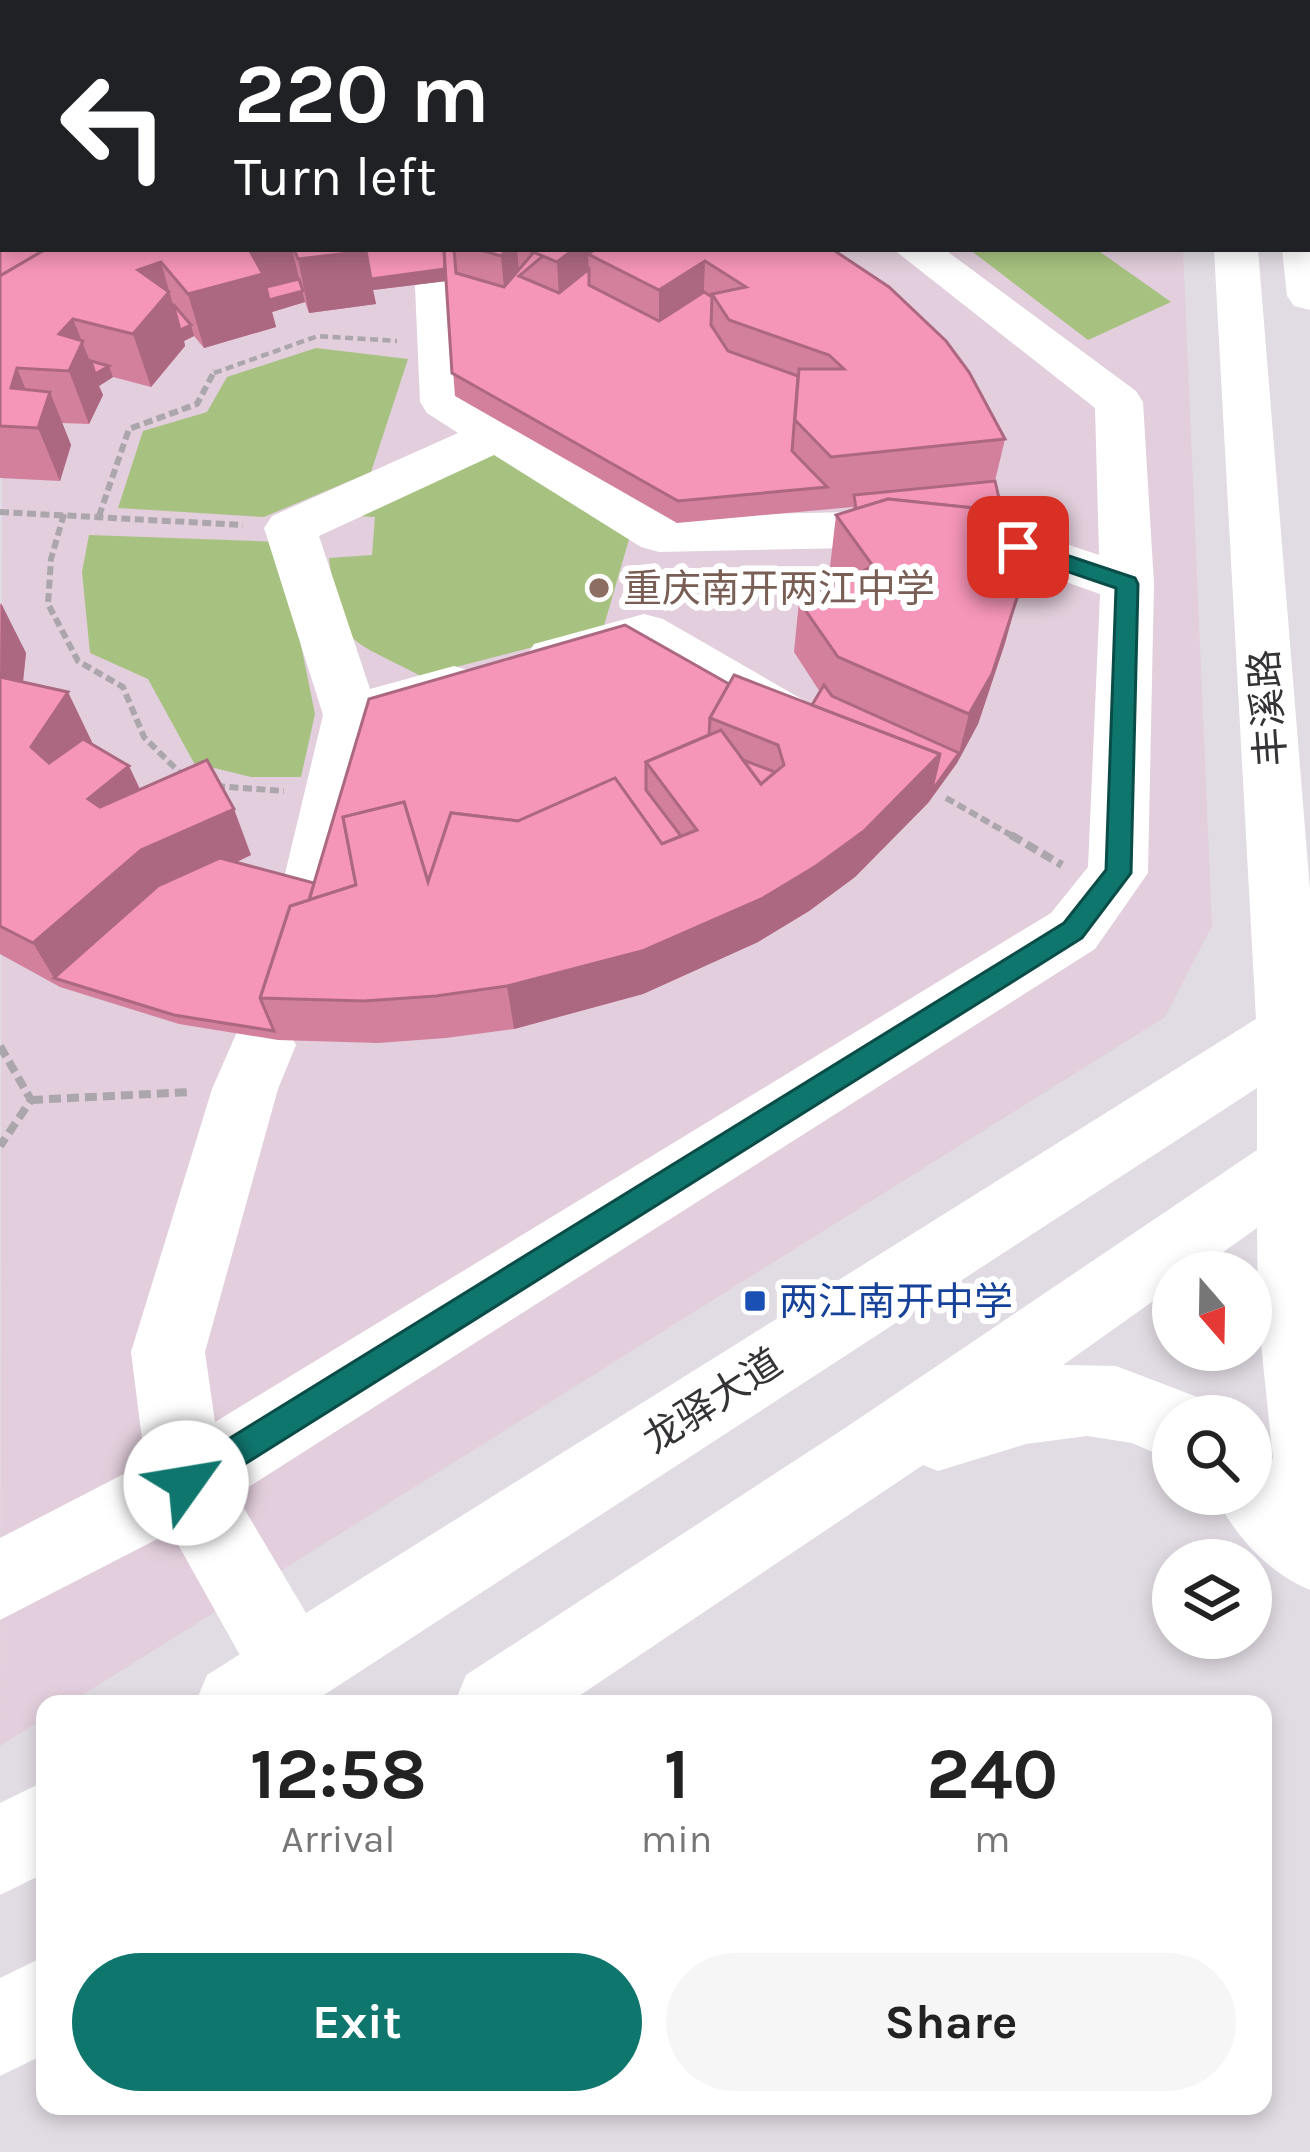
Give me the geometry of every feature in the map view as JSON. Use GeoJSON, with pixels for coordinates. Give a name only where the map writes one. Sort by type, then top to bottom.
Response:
{"type":"FeatureCollection","features":[{"type":"Feature","properties":{"kind":"main road"},"geometry":{"type":"LineString","coordinates":[[0,1580],[186,1483],[1073,931],[1118,873],[1127,584],[1119,402],[919,252]]}},
{"type":"Feature","properties":{"kind":"main road","name":"丰溪路"},"geometry":{"type":"LineString","coordinates":[[1236,252],[1299,1026],[1294,1315],[1310,1457]]}},
{"type":"Feature","properties":{"kind":"main road"},"geometry":{"type":"LineString","coordinates":[[1304,252],[1310,296]]}},
{"type":"Feature","properties":{"kind":"main road"},"geometry":{"type":"LineString","coordinates":[[438,286],[444,402],[498,434],[792,720]]}},
{"type":"Feature","properties":{"kind":"main road"},"geometry":{"type":"LineString","coordinates":[[313,882],[351,715],[290,528],[498,434]]}},
{"type":"Feature","properties":{"kind":"main road"},"geometry":{"type":"LineString","coordinates":[[351,715],[652,584],[850,530]]}},
{"type":"Feature","properties":{"kind":"main road"},"geometry":{"type":"LineString","coordinates":[[1018,547],[1127,584]]}},
{"type":"Feature","properties":{"kind":"main road","name":"龙驿大道"},"geometry":{"type":"LineString","coordinates":[[264,1686],[1299,1026]]}},
{"type":"Feature","properties":{"kind":"main road"},"geometry":{"type":"LineString","coordinates":[[254,1067],[168,1352],[186,1483],[264,1686]]}},
{"type":"Feature","properties":{"kind":"main road"},"geometry":{"type":"LineString","coordinates":[[509,1695],[872,1455],[1300,1160]]}},
{"type":"Feature","properties":{"kind":"main road"},"geometry":{"type":"LineString","coordinates":[[872,1455],[1036,1403],[1104,1400],[1152,1412]]}},
{"type":"Feature","properties":{"kind":"main road"},"geometry":{"type":"LineString","coordinates":[[1272,1510],[1310,1551]]}},
{"type":"Feature","properties":{"kind":"main road"},"geometry":{"type":"LineString","coordinates":[[0,1852],[36,1830]]}},
{"type":"Feature","properties":{"kind":"main road"},"geometry":{"type":"LineString","coordinates":[[0,2030],[36,2007]]}},
{"type":"Feature","properties":{"kind":"path"},"geometry":{"type":"LineString","coordinates":[[99,516],[129,429],[197,404],[216,370],[318,336],[441,344]]}},
{"type":"Feature","properties":{"kind":"path"},"geometry":{"type":"LineString","coordinates":[[0,512],[290,528]]}},
{"type":"Feature","properties":{"kind":"path"},"geometry":{"type":"LineString","coordinates":[[64,514],[51,559],[48,604],[78,661],[123,687],[144,737],[182,777],[233,790],[333,791]]}},
{"type":"Feature","properties":{"kind":"path"},"geometry":{"type":"LineString","coordinates":[[946,798],[1105,889]]}},
{"type":"Feature","properties":{"kind":"path"},"geometry":{"type":"LineString","coordinates":[[0,1046],[31,1100]]}},
{"type":"Feature","properties":{"kind":"path"},"geometry":{"type":"LineString","coordinates":[[0,1146],[31,1100],[254,1067]]}},
{"type":"Feature","properties":{"kind":"shaded area","name":"重庆南开两江中学"},"geometry":{"type":"Polygon","coordinates":[[[3,252],[1183,252],[1212,926],[1165,1017],[82,1695],[36,1695],[36,1724],[0,1746],[3,252]]]}},
{"type":"Feature","properties":{"kind":"green space"},"geometry":{"type":"Polygon","coordinates":[[[973,252],[1100,252],[1171,302],[1088,340],[973,252]]]}},
{"type":"Feature","properties":{"kind":"green space"},"geometry":{"type":"Polygon","coordinates":[[[316,348],[408,359],[371,472],[264,517],[118,508],[143,431],[207,412],[227,377],[316,348]]]}},
{"type":"Feature","properties":{"kind":"green space"},"geometry":{"type":"Polygon","coordinates":[[[489,449],[630,536],[603,629],[421,676],[361,645],[343,624],[329,558],[372,555],[375,517],[340,515],[489,449]]]}},
{"type":"Feature","properties":{"kind":"green space"},"geometry":{"type":"Polygon","coordinates":[[[89,535],[280,542],[315,714],[301,777],[251,777],[194,763],[148,679],[90,653],[82,572],[89,535]]]}},
{"type":"Feature","properties":{"kind":"building"},"geometry":{"type":"Polygon","coordinates":[[[0,252],[41,252],[0,276],[0,252]]]}},
{"type":"Feature","properties":{"kind":"building"},"geometry":{"type":"Polygon","coordinates":[[[41,252],[251,252],[263,274],[188,294],[161,262],[138,270],[169,292],[133,334],[73,319],[59,334],[83,341],[69,371],[17,368],[11,388],[50,392],[38,428],[0,426],[0,276],[41,252]]]}},
{"type":"Feature","properties":{"kind":"building"},"geometry":{"type":"Polygon","coordinates":[[[295,252],[358,252],[298,259],[295,252]]]}},
{"type":"Feature","properties":{"kind":"building"},"geometry":{"type":"Polygon","coordinates":[[[366,252],[444,252],[445,269],[371,279],[366,252]]]}},
{"type":"Feature","properties":{"kind":"building"},"geometry":{"type":"Polygon","coordinates":[[[444,252],[454,252],[456,273],[504,287],[534,252],[543,256],[519,276],[559,293],[589,269],[589,285],[659,321],[704,292],[712,297],[711,325],[728,351],[798,376],[792,451],[827,487],[678,501],[452,373],[444,252]]]}},
{"type":"Feature","properties":{"kind":"building"},"geometry":{"type":"Polygon","coordinates":[[[533,252],[570,252],[557,262],[533,252]]]}},
{"type":"Feature","properties":{"kind":"building"},"geometry":{"type":"Polygon","coordinates":[[[836,252],[889,287],[946,341],[969,372],[1005,439],[831,457],[795,420],[799,369],[844,369],[829,355],[729,320],[712,294],[746,287],[705,261],[659,290],[588,254],[836,252]]]}},
{"type":"Feature","properties":{"kind":"building"},"geometry":{"type":"Polygon","coordinates":[[[299,279],[303,291],[269,300],[266,287],[299,279]]]}},
{"type":"Feature","properties":{"kind":"building"},"geometry":{"type":"Polygon","coordinates":[[[173,304],[191,325],[180,330],[173,304]]]}},
{"type":"Feature","properties":{"kind":"building"},"geometry":{"type":"Polygon","coordinates":[[[91,361],[109,366],[95,374],[91,361]]]}},
{"type":"Feature","properties":{"kind":"building"},"geometry":{"type":"Polygon","coordinates":[[[995,481],[1002,511],[888,499],[856,509],[854,495],[995,481]]]}},
{"type":"Feature","properties":{"kind":"building"},"geometry":{"type":"Polygon","coordinates":[[[888,499],[1022,513],[1019,592],[992,674],[969,714],[838,657],[799,601],[873,566],[836,515],[888,499]]]}},
{"type":"Feature","properties":{"kind":"building"},"geometry":{"type":"Polygon","coordinates":[[[625,625],[729,684],[710,718],[709,735],[646,762],[646,790],[681,836],[662,844],[615,778],[518,821],[451,813],[428,882],[404,802],[343,817],[356,885],[309,900],[369,699],[625,625]]]}},
{"type":"Feature","properties":{"kind":"building"},"geometry":{"type":"Polygon","coordinates":[[[734,675],[940,754],[864,831],[816,866],[763,898],[642,951],[507,986],[436,996],[364,1001],[260,998],[290,906],[356,885],[343,817],[404,802],[428,882],[451,813],[518,821],[615,778],[662,844],[697,830],[646,762],[721,730],[761,784],[784,765],[778,745],[710,718],[734,675]]]}},
{"type":"Feature","properties":{"kind":"building"},"geometry":{"type":"Polygon","coordinates":[[[0,677],[68,692],[31,747],[49,763],[83,739],[129,766],[88,799],[100,807],[207,760],[234,809],[141,850],[33,943],[0,926],[0,677]]]}},
{"type":"Feature","properties":{"kind":"building"},"geometry":{"type":"Polygon","coordinates":[[[824,685],[832,696],[959,753],[931,792],[940,754],[812,705],[824,685]]]}},
{"type":"Feature","properties":{"kind":"building"},"geometry":{"type":"Polygon","coordinates":[[[743,760],[775,772],[761,784],[743,760]]]}},
{"type":"Feature","properties":{"kind":"building"},"geometry":{"type":"Polygon","coordinates":[[[220,858],[314,883],[309,900],[290,906],[260,998],[274,1031],[174,1015],[54,978],[158,886],[220,858]]]}},
{"type":"Feature","properties":{"kind":"place","name":"重庆南开两江中学"},"geometry":{"type":"Point","coordinates":[599,588]}},
{"type":"Feature","properties":{"kind":"place","name":"两江南开中学"},"geometry":{"type":"Point","coordinates":[755,1301]}},
{"type":"Feature","properties":{"kind":"route"},"geometry":{"type":"LineString","coordinates":[[186,1483],[1073,931],[1118,873],[1127,584],[1018,547]]}}]}
